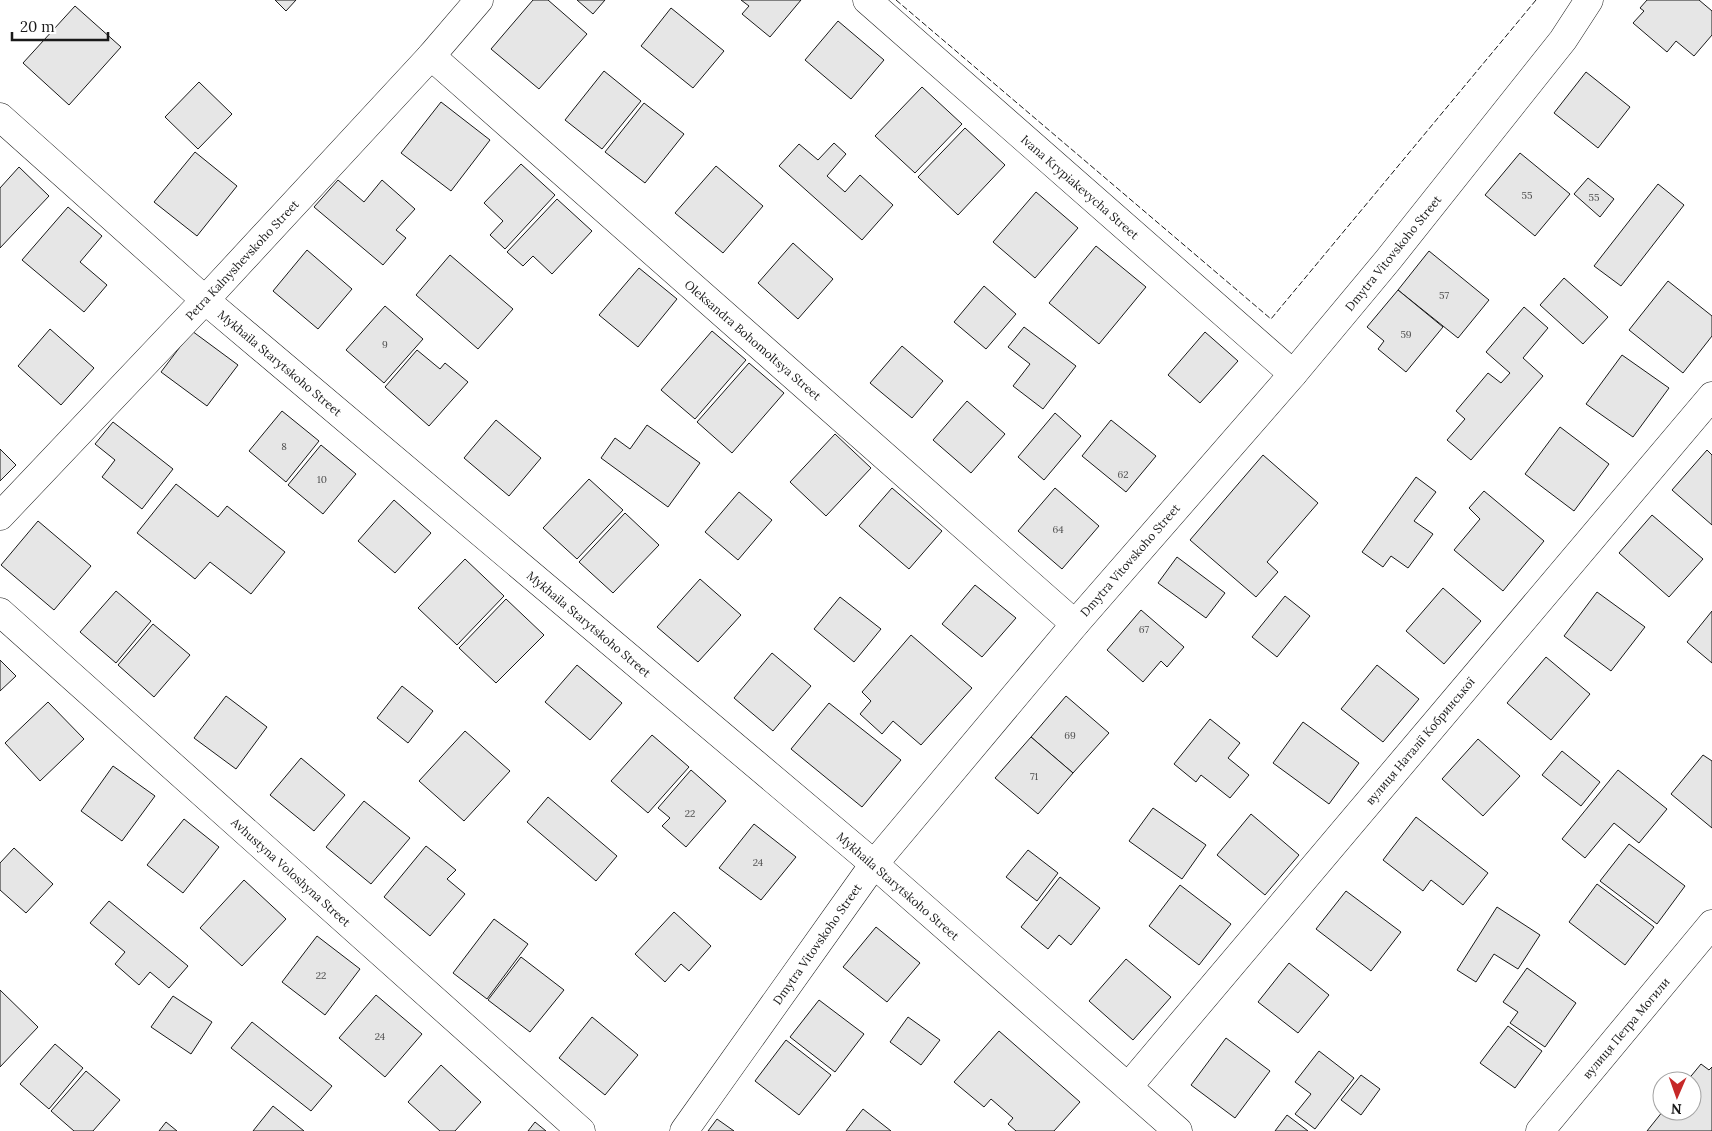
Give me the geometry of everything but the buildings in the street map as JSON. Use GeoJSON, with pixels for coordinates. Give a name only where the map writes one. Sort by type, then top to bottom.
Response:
{"type":"FeatureCollection","features":[{"type":"Feature","properties":{"kind":"street","name":"Petra Kalnyshevskoho Street"},"geometry":{"type":"LineString","coordinates":[[0,516],[205,300],[430,56],[479,0]]}},
{"type":"Feature","properties":{"kind":"street","name":"Ivana Krypiakevycha Street"},"geometry":{"type":"LineString","coordinates":[[867,0],[1293,374]]}},
{"type":"Feature","properties":{"kind":"street","name":"Dmytra Vitovskoho Street"},"geometry":{"type":"LineString","coordinates":[[684,1131],[874,864],[1075,624],[1293,374],[1394,253],[1557,48],[1589,0]]}},
{"type":"Feature","properties":{"kind":"street","name":"Oleksandra Bohomoltsya Street"},"geometry":{"type":"LineString","coordinates":[[430,56],[1075,624]]}},
{"type":"Feature","properties":{"kind":"street","name":"Mykhaila Starytskoho Street"},"geometry":{"type":"LineString","coordinates":[[0,117],[205,300],[874,864],[1178,1131]]}},
{"type":"Feature","properties":{"kind":"street","name":"вулиця Наталії Кобринської"},"geometry":{"type":"LineString","coordinates":[[1128,1087],[1712,396]]}},
{"type":"Feature","properties":{"kind":"street","name":"Avhustyna Voloshyna Street"},"geometry":{"type":"LineString","coordinates":[[0,612],[581,1131]]}},
{"type":"Feature","properties":{"kind":"street","name":"вулиця Петра Могили"},"geometry":{"type":"LineString","coordinates":[[1540,1131],[1712,924]]}},
{"type":"Feature","properties":{"kind":"fence"},"geometry":{"type":"LineString","coordinates":[[896,0],[1271,319],[1536,0]]}}]}
